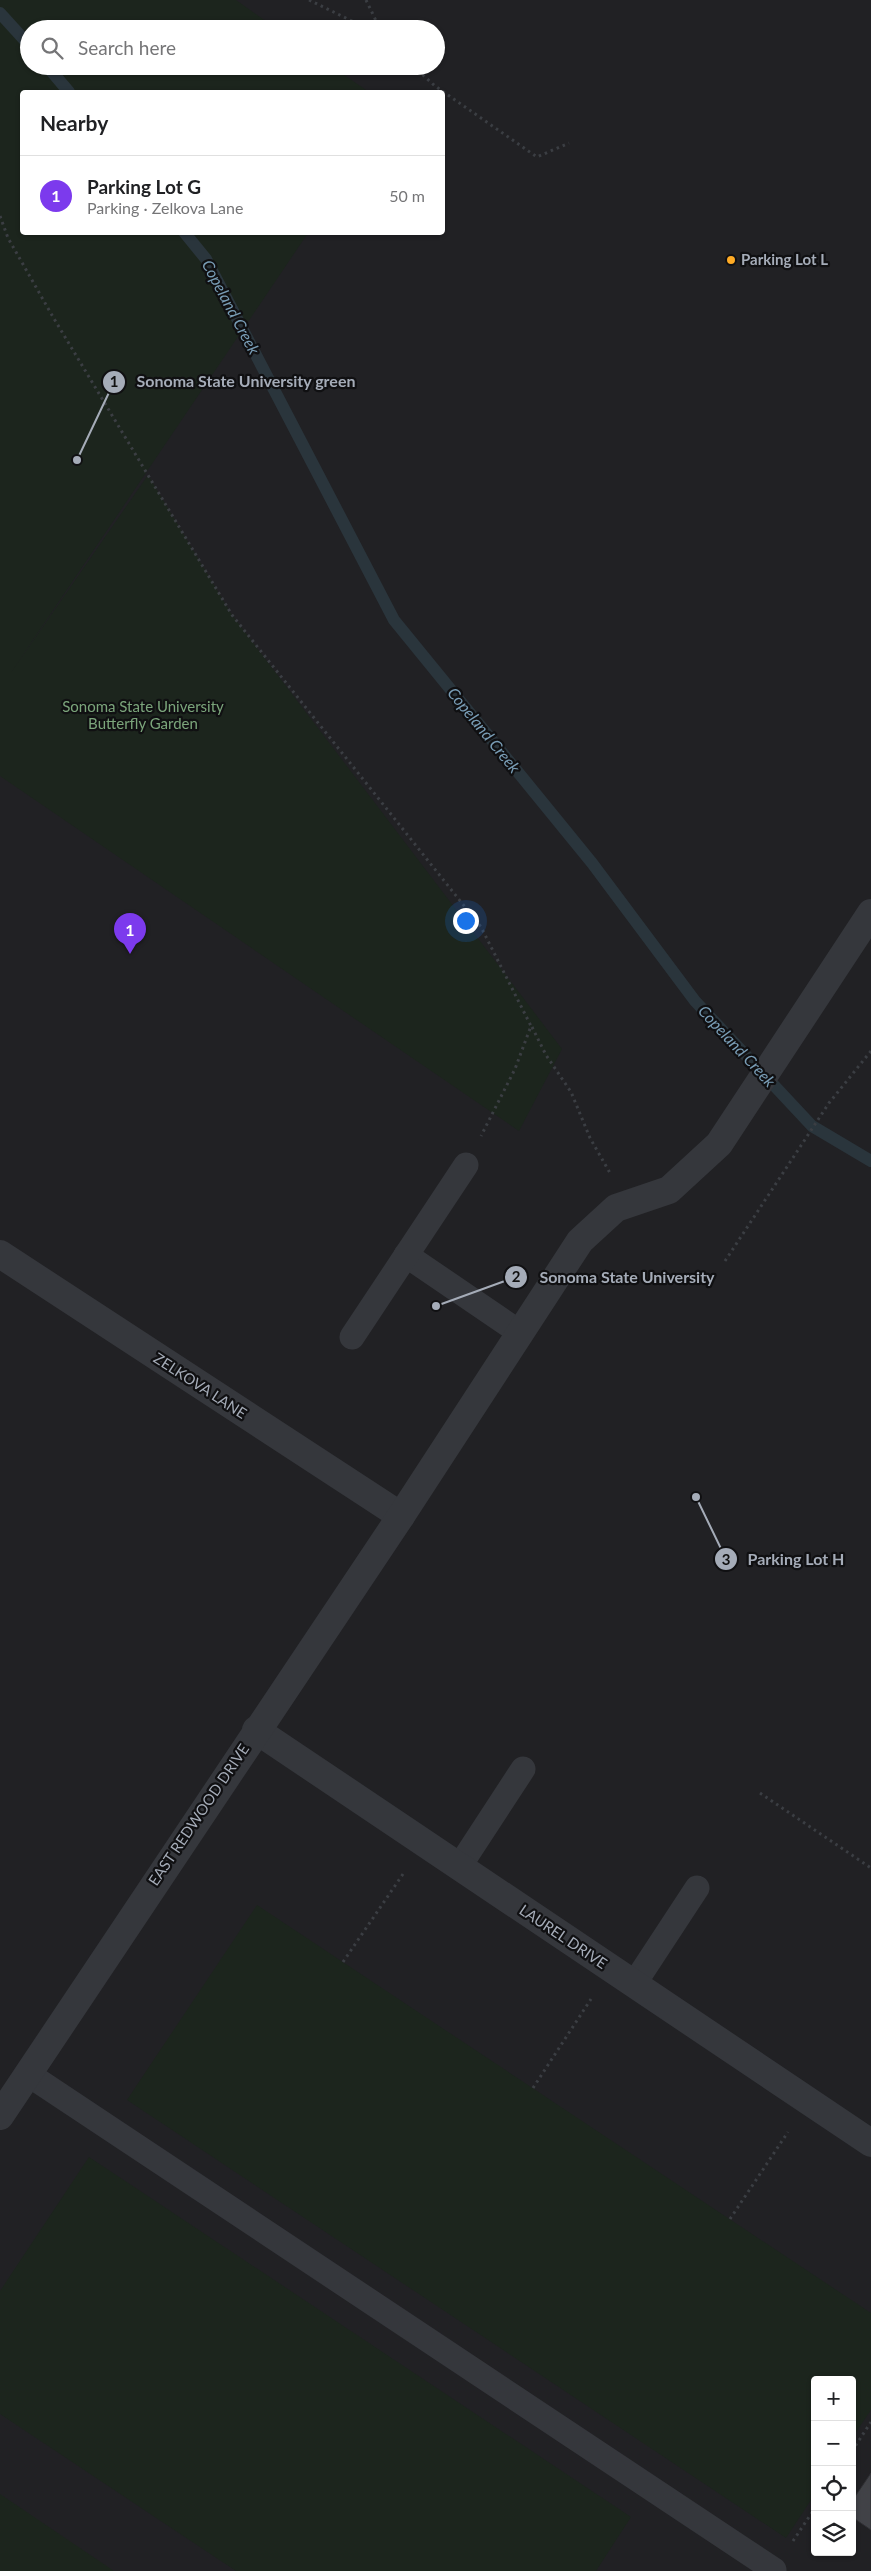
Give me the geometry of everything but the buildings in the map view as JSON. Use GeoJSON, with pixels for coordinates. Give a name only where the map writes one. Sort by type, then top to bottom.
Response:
{"type":"FeatureCollection","features":[{"type":"Feature","properties":{"kind":"street","name":"EAST REDWOOD DRIVE"},"geometry":{"type":"LineString","coordinates":[[0,2116],[256,1730],[401,1516],[518,1332],[580,1241],[616,1208],[669,1190],[719,1144],[871,912]]}},
{"type":"Feature","properties":{"kind":"street","name":"ZELKOVA LANE"},"geometry":{"type":"LineString","coordinates":[[0,1254],[401,1516]]}},
{"type":"Feature","properties":{"kind":"street","name":"LAUREL DRIVE"},"geometry":{"type":"LineString","coordinates":[[256,1730],[871,2143]]}},
{"type":"Feature","properties":{"kind":"lane"},"geometry":{"type":"LineString","coordinates":[[352,1337],[466,1165]]}},
{"type":"Feature","properties":{"kind":"lane"},"geometry":{"type":"LineString","coordinates":[[406,1255],[518,1332]]}},
{"type":"Feature","properties":{"kind":"lane"},"geometry":{"type":"LineString","coordinates":[[459,1867],[523,1769]]}},
{"type":"Feature","properties":{"kind":"lane"},"geometry":{"type":"LineString","coordinates":[[634,1984],[697,1888]]}},
{"type":"Feature","properties":{"kind":"lane"},"geometry":{"type":"LineString","coordinates":[[28,2074],[774,2570]]}},
{"type":"Feature","properties":{"kind":"path"},"geometry":{"type":"LineString","coordinates":[[309,0],[350,20]]}},
{"type":"Feature","properties":{"kind":"path"},"geometry":{"type":"LineString","coordinates":[[366,0],[375,20]]}},
{"type":"Feature","properties":{"kind":"path"},"geometry":{"type":"LineString","coordinates":[[423,75],[441,90]]}},
{"type":"Feature","properties":{"kind":"path"},"geometry":{"type":"LineString","coordinates":[[445,93],[537,157],[569,143]]}},
{"type":"Feature","properties":{"kind":"path"},"geometry":{"type":"LineString","coordinates":[[0,216],[8,238],[44,302],[232,615],[481,928],[546,1055],[571,1092],[590,1138],[612,1178]]}},
{"type":"Feature","properties":{"kind":"path"},"geometry":{"type":"LineString","coordinates":[[466,1165],[515,1069],[531,1026]]}},
{"type":"Feature","properties":{"kind":"path"},"geometry":{"type":"LineString","coordinates":[[725,1261],[829,1103],[871,1051]]}},
{"type":"Feature","properties":{"kind":"path"},"geometry":{"type":"LineString","coordinates":[[760,1794],[871,1868]]}},
{"type":"Feature","properties":{"kind":"path"},"geometry":{"type":"LineString","coordinates":[[343,1962],[406,1869]]}},
{"type":"Feature","properties":{"kind":"path"},"geometry":{"type":"LineString","coordinates":[[533,2088],[594,1994]]}},
{"type":"Feature","properties":{"kind":"path"},"geometry":{"type":"LineString","coordinates":[[730,2219],[792,2126]]}},
{"type":"Feature","properties":{"kind":"path"},"geometry":{"type":"LineString","coordinates":[[856,2445],[871,2422]]}},
{"type":"Feature","properties":{"kind":"shaded area"},"geometry":{"type":"Polygon","coordinates":[[[0,0],[871,0],[871,2571],[0,2571],[0,0]]]}},
{"type":"Feature","properties":{"kind":"green space","name":"Sonoma State University Butterfly Garden"},"geometry":{"type":"Polygon","coordinates":[[[0,0],[236,0],[264,20],[20,20],[20,75],[344,75],[366,90],[20,90],[20,235],[307,235],[10,674],[148,475],[232,615],[562,1049],[519,1131],[0,776],[0,0]]]}},
{"type":"Feature","properties":{"kind":"green space"},"geometry":{"type":"Polygon","coordinates":[[[257,1905],[871,2313],[871,2410],[856,2432],[856,2376],[811,2376],[811,2500],[786,2538],[127,2100],[257,1905]]]}},
{"type":"Feature","properties":{"kind":"green space"},"geometry":{"type":"Polygon","coordinates":[[[89,2157],[631,2517],[596,2571],[236,2571],[0,2414],[0,2291],[89,2157]]]}},
{"type":"Feature","properties":{"kind":"green space"},"geometry":{"type":"Polygon","coordinates":[[[0,2494],[114,2571],[0,2571],[0,2494]]]}},
{"type":"Feature","properties":{"kind":"waterway","name":"Copeland Creek"},"geometry":{"type":"LineString","coordinates":[[0,13],[20,35]]}},
{"type":"Feature","properties":{"kind":"waterway","name":"Copeland Creek"},"geometry":{"type":"LineString","coordinates":[[55,75],[67,90]]}},
{"type":"Feature","properties":{"kind":"waterway","name":"Copeland Creek"},"geometry":{"type":"LineString","coordinates":[[186,235],[206,259],[394,620],[592,863],[695,1001],[812,1126],[871,1161]]}},
{"type":"Feature","properties":{"kind":"place","name":"Parking Lot L"},"geometry":{"type":"Point","coordinates":[731,260]}},
{"type":"Feature","properties":{"kind":"place","name":"Sonoma State University green"},"geometry":{"type":"Point","coordinates":[77,460]}},
{"type":"Feature","properties":{"kind":"place","name":"Parking Lot G"},"geometry":{"type":"Point","coordinates":[130,954]}},
{"type":"Feature","properties":{"kind":"place","name":"Sonoma State University"},"geometry":{"type":"Point","coordinates":[436,1306]}},
{"type":"Feature","properties":{"kind":"place","name":"Parking Lot H"},"geometry":{"type":"Point","coordinates":[696,1497]}}]}
